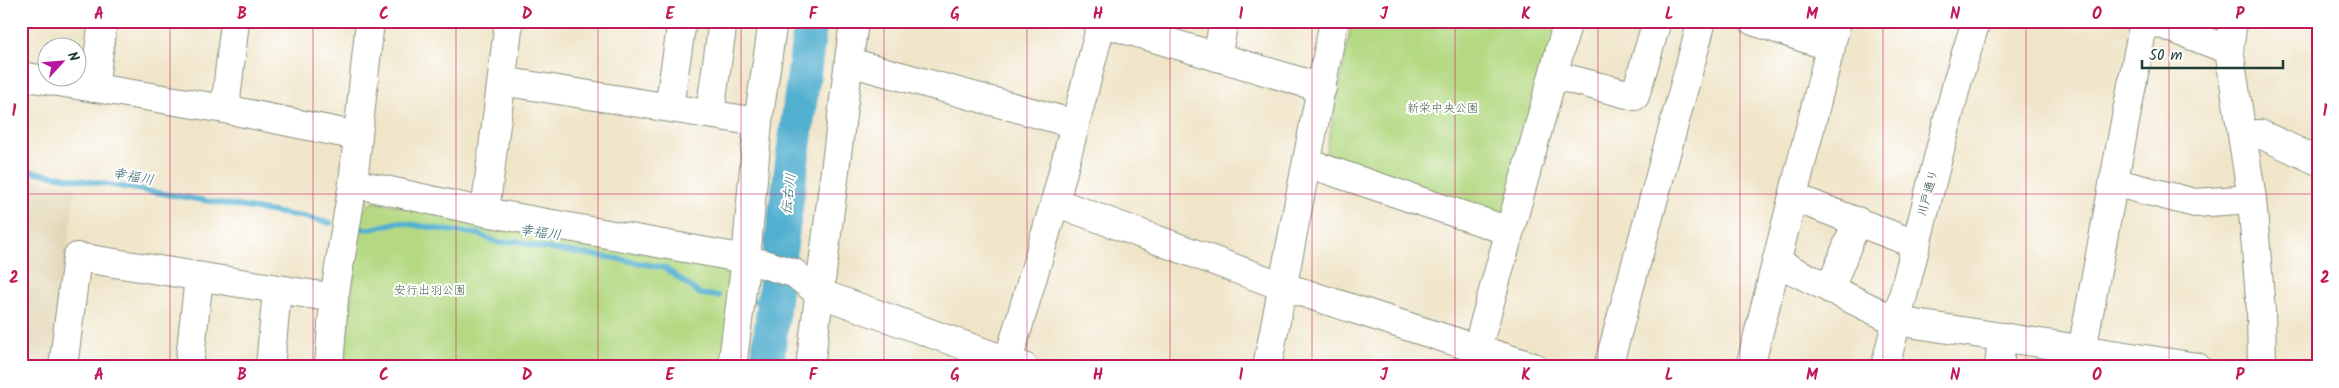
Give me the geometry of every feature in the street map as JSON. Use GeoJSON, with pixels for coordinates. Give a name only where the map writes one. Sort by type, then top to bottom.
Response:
{"type":"FeatureCollection","features":[{"type":"Feature","properties":{"kind":"street"},"geometry":{"type":"LineString","coordinates":[[94,88],[103,21]]}},
{"type":"Feature","properties":{"kind":"street"},"geometry":{"type":"LineString","coordinates":[[225,109],[235,21]]}},
{"type":"Feature","properties":{"kind":"street"},"geometry":{"type":"LineString","coordinates":[[329,367],[334,298],[353,183],[370,21]]}},
{"type":"Feature","properties":{"kind":"street"},"geometry":{"type":"LineString","coordinates":[[485,212],[509,21]]}},
{"type":"Feature","properties":{"kind":"street"},"geometry":{"type":"LineString","coordinates":[[669,107],[682,21]]}},
{"type":"Feature","properties":{"kind":"street"},"geometry":{"type":"LineString","coordinates":[[710,113],[723,21]]}},
{"type":"Feature","properties":{"kind":"street"},"geometry":{"type":"LineString","coordinates":[[732,367],[747,259],[758,122],[773,21]]}},
{"type":"Feature","properties":{"kind":"street"},"geometry":{"type":"LineString","coordinates":[[810,367],[854,21]]}},
{"type":"Feature","properties":{"kind":"street"},"geometry":{"type":"LineString","coordinates":[[1217,56],[1224,21]]}},
{"type":"Feature","properties":{"kind":"street"},"geometry":{"type":"LineString","coordinates":[[1267,367],[1334,21]]}},
{"type":"Feature","properties":{"kind":"street"},"geometry":{"type":"LineString","coordinates":[[1474,358],[1568,21]]}},
{"type":"Feature","properties":{"kind":"street"},"geometry":{"type":"LineString","coordinates":[[1554,75],[1635,96],[1657,21]]}},
{"type":"Feature","properties":{"kind":"street"},"geometry":{"type":"LineString","coordinates":[[1608,367],[1702,21]]}},
{"type":"Feature","properties":{"kind":"street"},"geometry":{"type":"LineString","coordinates":[[1750,367],[1834,34],[1752,21]]}},
{"type":"Feature","properties":{"kind":"street","name":"川戸通り"},"geometry":{"type":"LineString","coordinates":[[1884,367],[1958,79],[1976,21]]}},
{"type":"Feature","properties":{"kind":"street"},"geometry":{"type":"LineString","coordinates":[[2080,358],[2144,21]]}},
{"type":"Feature","properties":{"kind":"street"},"geometry":{"type":"LineString","coordinates":[[2152,21],[2229,50]]}},
{"type":"Feature","properties":{"kind":"street"},"geometry":{"type":"LineString","coordinates":[[2233,21],[2229,50],[2252,199],[2261,312],[2262,367]]}},
{"type":"Feature","properties":{"kind":"street"},"geometry":{"type":"LineString","coordinates":[[353,183],[485,212],[747,259],[794,274],[819,293],[1016,364],[1100,22],[1322,88]]}},
{"type":"Feature","properties":{"kind":"street"},"geometry":{"type":"LineString","coordinates":[[849,62],[1075,124]]}},
{"type":"Feature","properties":{"kind":"street"},"geometry":{"type":"LineString","coordinates":[[21,76],[225,109],[358,136]]}},
{"type":"Feature","properties":{"kind":"street"},"geometry":{"type":"LineString","coordinates":[[502,81],[758,122]]}},
{"type":"Feature","properties":{"kind":"street"},"geometry":{"type":"LineString","coordinates":[[2243,135],[2260,134],[2318,161]]}},
{"type":"Feature","properties":{"kind":"street"},"geometry":{"type":"LineString","coordinates":[[1307,164],[1509,231]]}},
{"type":"Feature","properties":{"kind":"street"},"geometry":{"type":"LineString","coordinates":[[2113,182],[2195,203],[2252,199]]}},
{"type":"Feature","properties":{"kind":"street"},"geometry":{"type":"LineString","coordinates":[[1793,197],[1915,244]]}},
{"type":"Feature","properties":{"kind":"street"},"geometry":{"type":"LineString","coordinates":[[1055,202],[1474,358],[1534,367]]}},
{"type":"Feature","properties":{"kind":"street"},"geometry":{"type":"LineString","coordinates":[[1830,289],[1857,221]]}},
{"type":"Feature","properties":{"kind":"street"},"geometry":{"type":"LineString","coordinates":[[63,367],[76,257],[334,298]]}},
{"type":"Feature","properties":{"kind":"street"},"geometry":{"type":"LineString","coordinates":[[1776,262],[1896,321],[2002,337],[2080,358],[2197,367]]}},
{"type":"Feature","properties":{"kind":"street"},"geometry":{"type":"LineString","coordinates":[[189,367],[199,277]]}},
{"type":"Feature","properties":{"kind":"street"},"geometry":{"type":"LineString","coordinates":[[270,367],[277,290]]}},
{"type":"Feature","properties":{"kind":"street"},"geometry":{"type":"LineString","coordinates":[[1999,367],[2002,337]]}},
{"type":"Feature","properties":{"kind":"shaded area"},"geometry":{"type":"Polygon","coordinates":[[[21,178],[75,187],[55,367],[21,367],[21,178]]]}},
{"type":"Feature","properties":{"kind":"green space","name":"新栄中央公園"},"geometry":{"type":"Polygon","coordinates":[[[1352,21],[1561,21],[1505,212],[1496,217],[1330,161],[1326,153],[1352,21]]]}},
{"type":"Feature","properties":{"kind":"green space","name":"安行出羽公園"},"geometry":{"type":"Polygon","coordinates":[[[373,202],[726,263],[737,277],[725,367],[343,367],[362,210],[373,202]]]}},
{"type":"Feature","properties":{"kind":"waterway","name":"伝右川"},"geometry":{"type":"LineString","coordinates":[[767,367],[776,281],[811,21]]}},
{"type":"Feature","properties":{"kind":"waterway","name":"幸福川"},"geometry":{"type":"LineString","coordinates":[[21,170],[304,217],[330,223]]}},
{"type":"Feature","properties":{"kind":"waterway","name":"幸福川"},"geometry":{"type":"LineString","coordinates":[[354,228],[371,229],[398,222],[478,234],[499,243],[518,241],[537,247],[613,258],[665,268],[700,294],[719,296]]}},
{"type":"Feature","properties":{"kind":"waterway","name":"幸福川"},"geometry":{"type":"LineString","coordinates":[[753,300],[775,307]]}}]}
